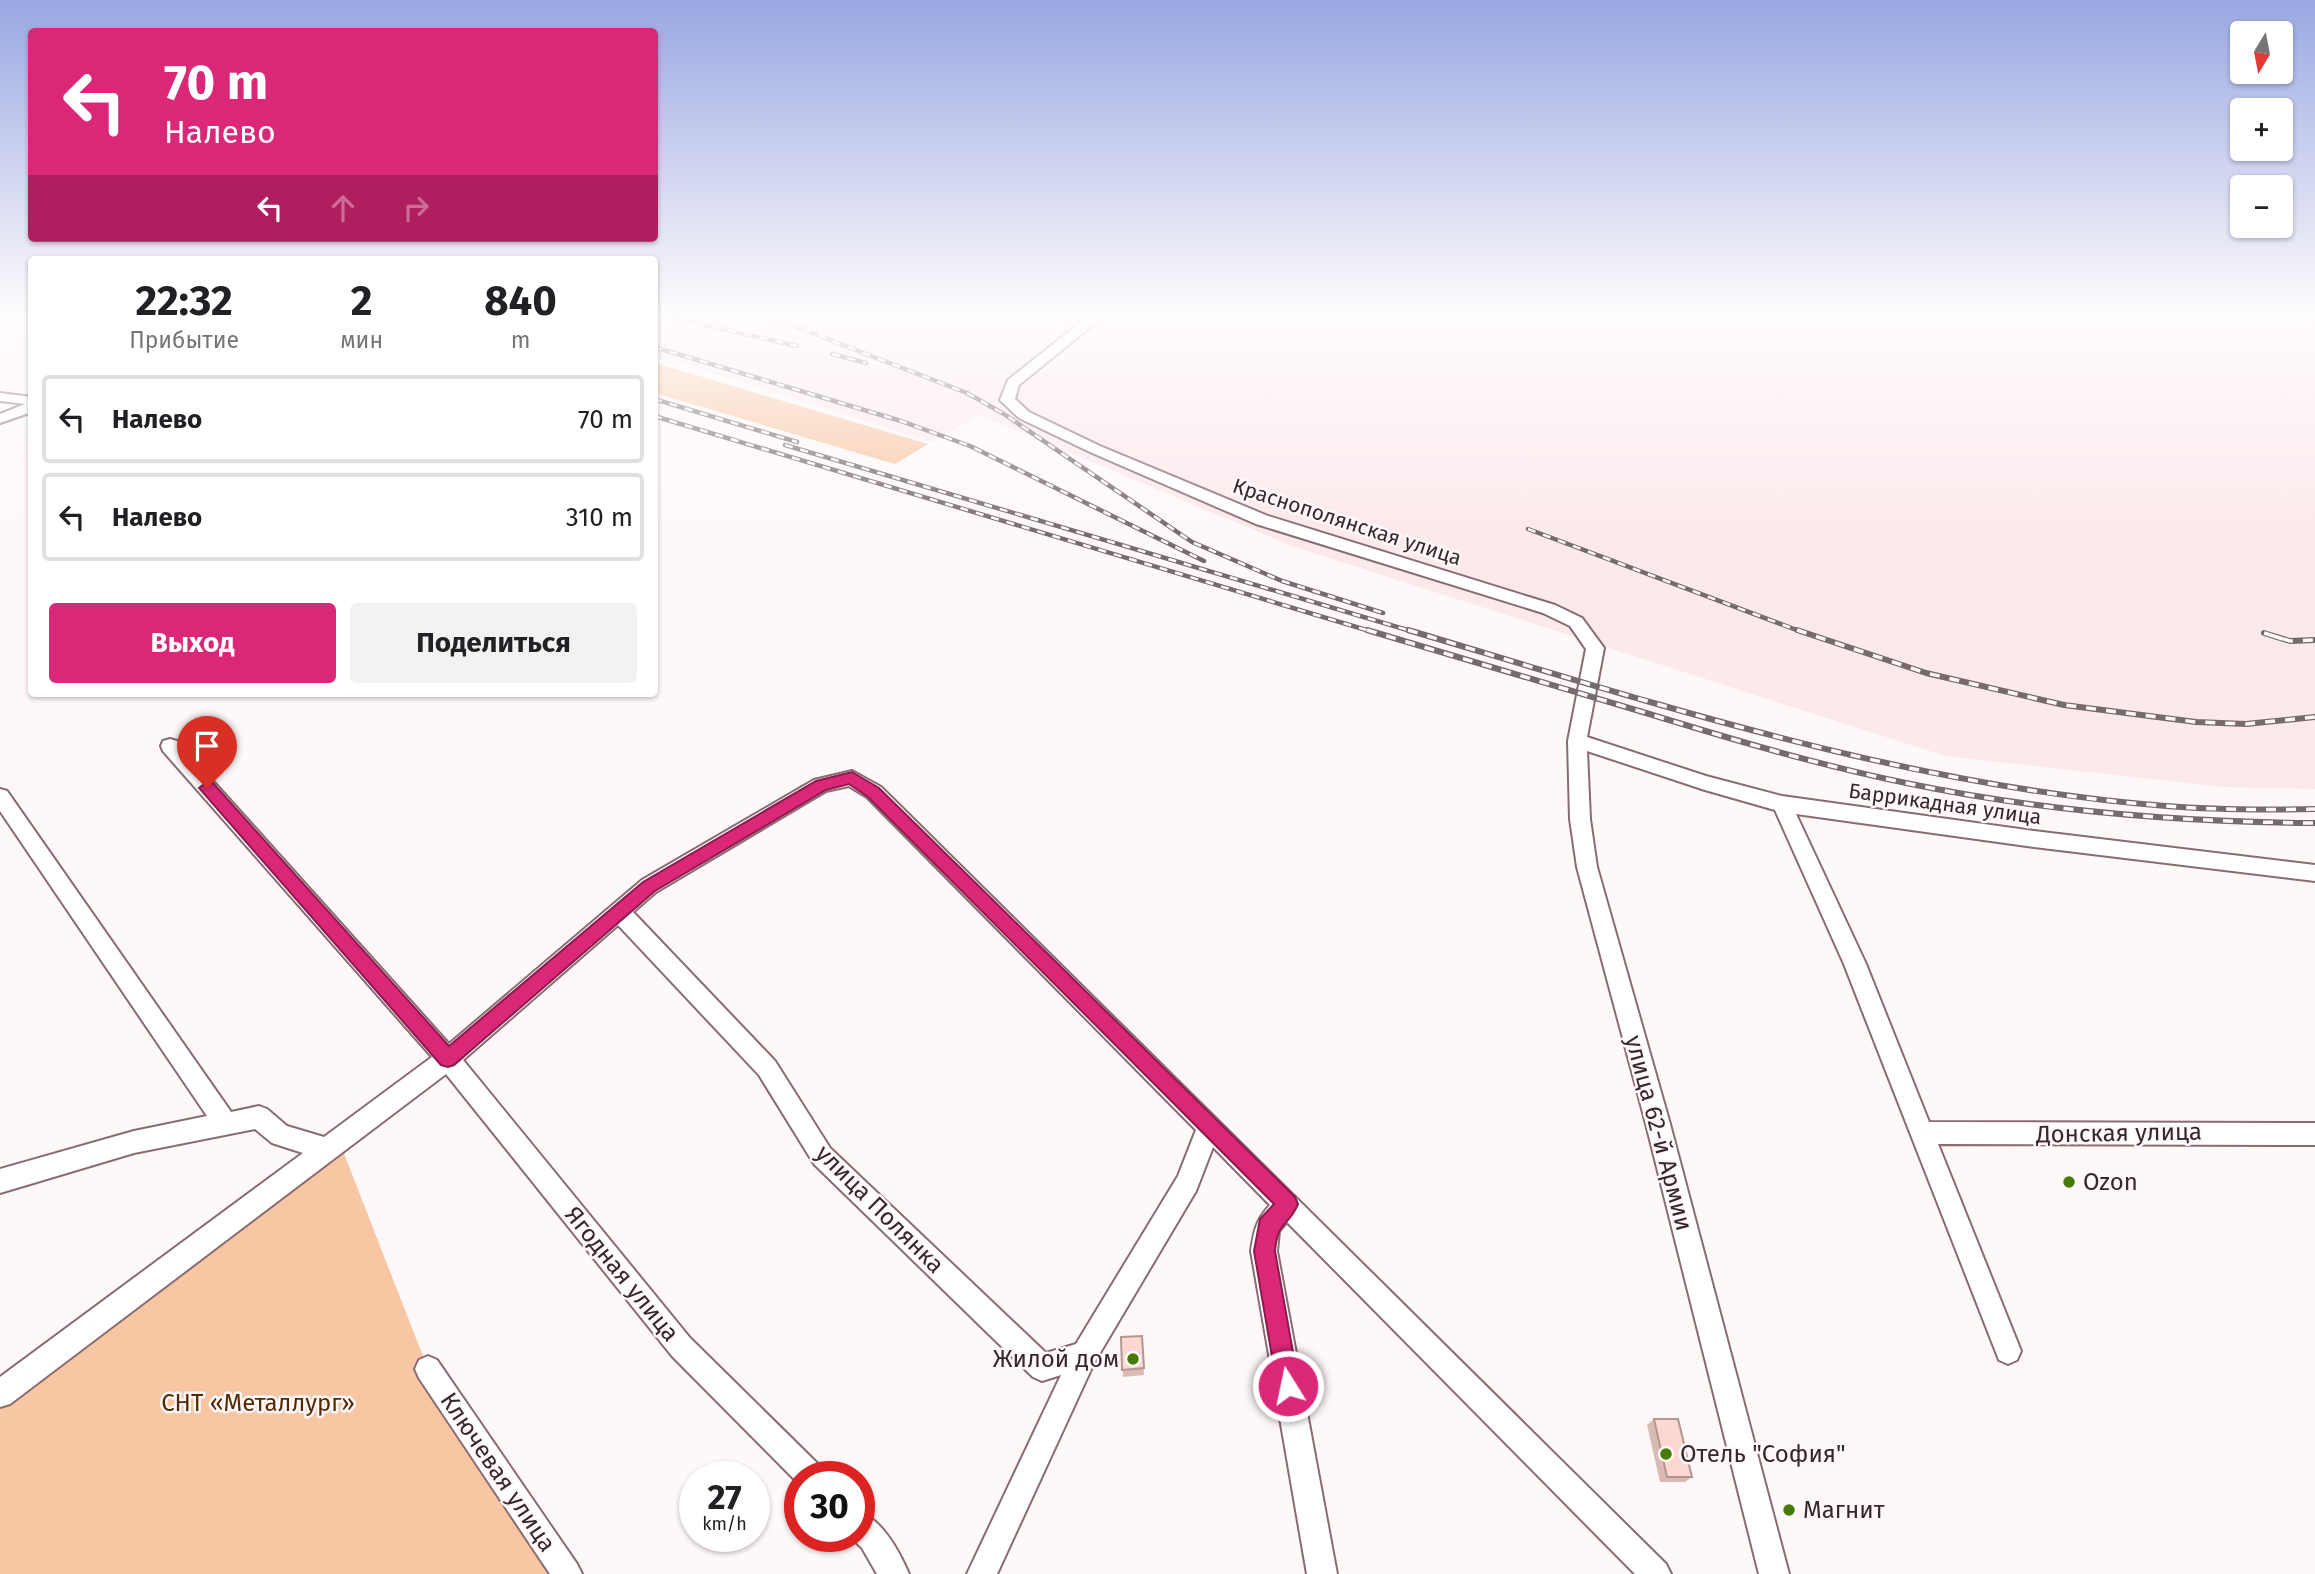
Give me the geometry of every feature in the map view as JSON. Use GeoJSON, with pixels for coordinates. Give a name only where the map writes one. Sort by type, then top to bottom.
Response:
{"type":"FeatureCollection","features":[{"type":"Feature","properties":{"kind":"street","name":"Краснополянская улица"},"geometry":{"type":"LineString","coordinates":[[1011,388],[1007,400],[1024,415],[1262,520],[1558,613],[1576,622],[1595,648],[1589,689]]}},
{"type":"Feature","properties":{"kind":"street"},"geometry":{"type":"LineString","coordinates":[[0,397],[28,400]]}},
{"type":"Feature","properties":{"kind":"street"},"geometry":{"type":"LineString","coordinates":[[0,419],[28,408]]}},
{"type":"Feature","properties":{"kind":"street","name":"улица 62-й Армии"},"geometry":{"type":"LineString","coordinates":[[1589,689],[1577,741],[1580,818],[1587,867],[1658,1124],[1774,1574]]}},
{"type":"Feature","properties":{"kind":"street","name":"Баррикадная улица"},"geometry":{"type":"LineString","coordinates":[[1577,741],[1704,783],[1782,804],[2034,839],[2315,873]]}},
{"type":"Feature","properties":{"kind":"street","name":"Ягодная улица"},"geometry":{"type":"LineString","coordinates":[[170,746],[448,1059],[681,1347],[795,1461]]}},
{"type":"Feature","properties":{"kind":"street"},"geometry":{"type":"LineString","coordinates":[[0,1394],[448,1059],[649,887],[821,785],[852,778],[874,792],[1656,1574]]}},
{"type":"Feature","properties":{"kind":"street"},"geometry":{"type":"LineString","coordinates":[[0,796],[226,1124]]}},
{"type":"Feature","properties":{"kind":"street"},"geometry":{"type":"LineString","coordinates":[[1782,804],[1854,964],[2008,1351]]}},
{"type":"Feature","properties":{"kind":"street","name":"улица Полянка"},"geometry":{"type":"LineString","coordinates":[[618,911],[766,1068],[822,1156],[1032,1359],[1042,1368],[1084,1354]]}},
{"type":"Feature","properties":{"kind":"street"},"geometry":{"type":"LineString","coordinates":[[1,1180],[134,1142],[259,1117],[280,1135],[325,1149]]}},
{"type":"Feature","properties":{"kind":"street"},"geometry":{"type":"LineString","coordinates":[[982,1574],[1084,1354],[1187,1183],[1209,1128]]}},
{"type":"Feature","properties":{"kind":"street","name":"Донская улица"},"geometry":{"type":"LineString","coordinates":[[1922,1133],[2315,1134]]}},
{"type":"Feature","properties":{"kind":"street"},"geometry":{"type":"LineString","coordinates":[[1288,1204],[1267,1226],[1264,1251],[1322,1574]]}},
{"type":"Feature","properties":{"kind":"street","name":"Ключевая улица"},"geometry":{"type":"LineString","coordinates":[[428,1369],[568,1574]]}},
{"type":"Feature","properties":{"kind":"street"},"geometry":{"type":"LineString","coordinates":[[875,1543],[894,1574]]}},
{"type":"Feature","properties":{"kind":"shaded area"},"geometry":{"type":"Polygon","coordinates":[[[761,388],[2315,388],[2315,789],[2224,787],[1945,756],[1292,546],[980,415],[931,442],[761,388]]]}},
{"type":"Feature","properties":{"kind":"green space"},"geometry":{"type":"Polygon","coordinates":[[[658,388],[740,388],[928,444],[895,464],[658,394],[658,388]]]}},
{"type":"Feature","properties":{"kind":"green space","name":"СНТ «Металлург»"},"geometry":{"type":"Polygon","coordinates":[[[334,1128],[428,1369],[573,1574],[0,1574],[0,1386],[334,1128]]]}},
{"type":"Feature","properties":{"kind":"building","name":"Жилой дом"},"geometry":{"type":"Polygon","coordinates":[[[1142,1336],[1144,1368],[1122,1370],[1121,1337],[1142,1336]]]}},
{"type":"Feature","properties":{"kind":"building"},"geometry":{"type":"Polygon","coordinates":[[[1654,1419],[1678,1419],[1692,1477],[1667,1477],[1654,1419]]]}},
{"type":"Feature","properties":{"kind":"railway"},"geometry":{"type":"LineString","coordinates":[[792,388],[901,421],[970,446],[1204,561]]}},
{"type":"Feature","properties":{"kind":"railway"},"geometry":{"type":"LineString","coordinates":[[955,388],[1004,414],[1192,542],[1282,581],[1383,613]]}},
{"type":"Feature","properties":{"kind":"railway"},"geometry":{"type":"LineString","coordinates":[[658,400],[797,442]]}},
{"type":"Feature","properties":{"kind":"railway"},"geometry":{"type":"LineString","coordinates":[[658,417],[1373,632]]}},
{"type":"Feature","properties":{"kind":"railway"},"geometry":{"type":"LineString","coordinates":[[785,445],[1414,632]]}},
{"type":"Feature","properties":{"kind":"railway"},"geometry":{"type":"LineString","coordinates":[[1528,529],[1802,632]]}},
{"type":"Feature","properties":{"kind":"railway"},"geometry":{"type":"LineString","coordinates":[[1367,630],[1742,742],[1906,783],[2007,801],[2109,813],[2315,823]]}},
{"type":"Feature","properties":{"kind":"railway"},"geometry":{"type":"LineString","coordinates":[[1408,630],[1783,738],[1973,780],[2069,796],[2166,806],[2315,809]]}},
{"type":"Feature","properties":{"kind":"railway"},"geometry":{"type":"LineString","coordinates":[[1797,630],[1926,673],[2064,705],[2196,722],[2246,724],[2315,717]]}},
{"type":"Feature","properties":{"kind":"railway"},"geometry":{"type":"LineString","coordinates":[[2283,639],[2264,633],[2290,641],[2315,640]]}},
{"type":"Feature","properties":{"kind":"place","name":"Ozon"},"geometry":{"type":"Point","coordinates":[2069,1182]}},
{"type":"Feature","properties":{"kind":"place","name":"Жилой дом"},"geometry":{"type":"Point","coordinates":[1133,1359]}},
{"type":"Feature","properties":{"kind":"place","name":"Отель \"София\""},"geometry":{"type":"Point","coordinates":[1666,1454]}},
{"type":"Feature","properties":{"kind":"place","name":"Магнит"},"geometry":{"type":"Point","coordinates":[1789,1510]}},
{"type":"Feature","properties":{"kind":"route"},"geometry":{"type":"LineString","coordinates":[[207,788],[448,1059],[649,887],[821,785],[852,778],[874,792],[1288,1204],[1267,1226],[1264,1251],[1288,1386]]}}]}
